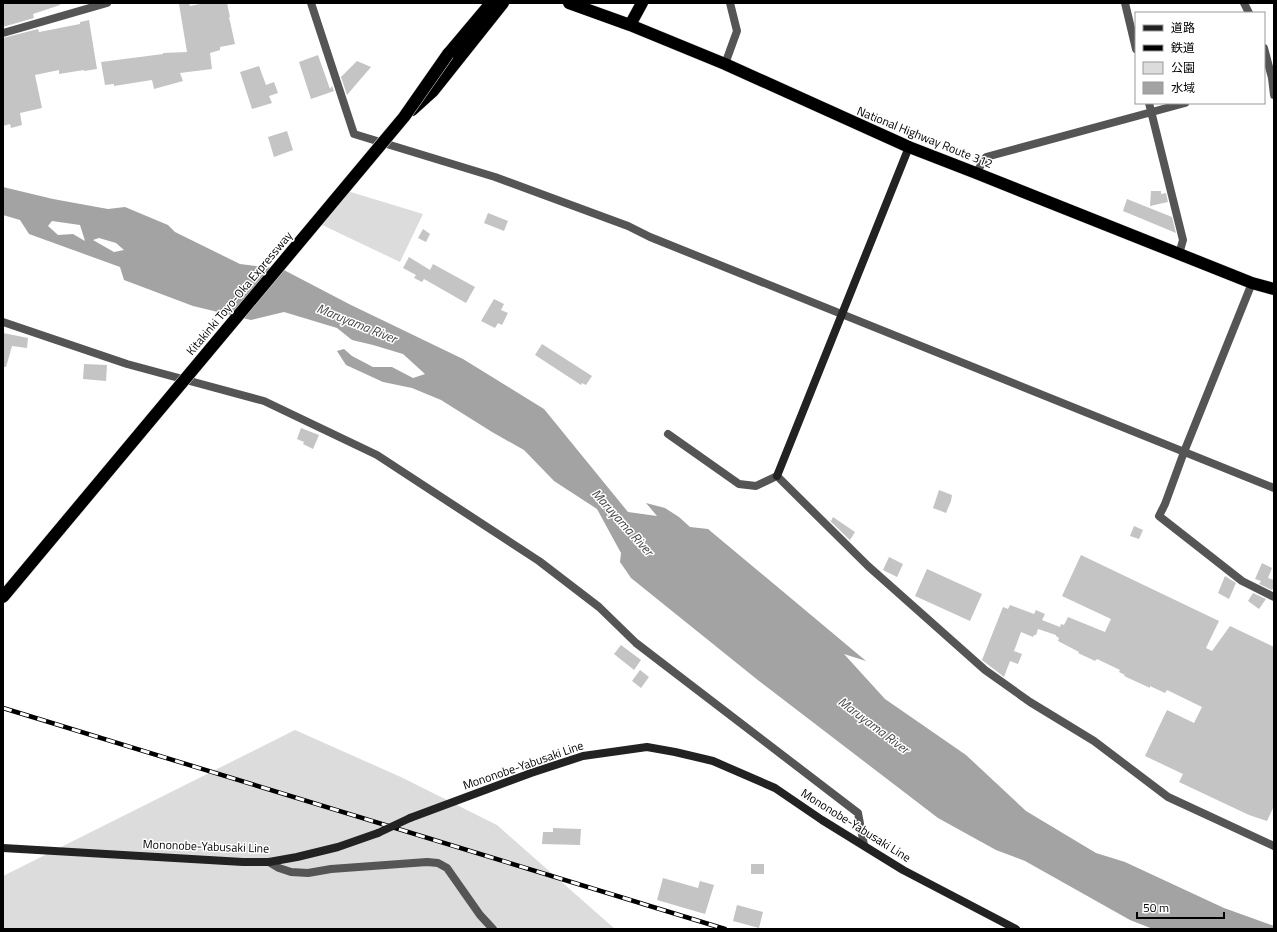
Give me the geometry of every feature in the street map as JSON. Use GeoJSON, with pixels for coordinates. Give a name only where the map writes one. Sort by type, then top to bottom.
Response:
{"type":"FeatureCollection","features":[{"type":"Feature","properties":{"kind":"highway"},"geometry":{"type":"LineString","coordinates":[[448,54],[486,3]]}},
{"type":"Feature","properties":{"kind":"highway","name":"Kitakinki Toyo-Oka Expressway"},"geometry":{"type":"LineString","coordinates":[[3,598],[404,117],[448,54],[491,3]]}},
{"type":"Feature","properties":{"kind":"highway"},"geometry":{"type":"LineString","coordinates":[[404,117],[433,91],[503,3]]}},
{"type":"Feature","properties":{"kind":"highway","name":"National Highway Route 312"},"geometry":{"type":"LineString","coordinates":[[569,3],[630,25],[725,64],[909,148],[976,173],[1252,283],[1274,289]]}},
{"type":"Feature","properties":{"kind":"highway"},"geometry":{"type":"LineString","coordinates":[[630,25],[635,3]]}},
{"type":"Feature","properties":{"kind":"highway"},"geometry":{"type":"LineString","coordinates":[[630,25],[642,3]]}},
{"type":"Feature","properties":{"kind":"main road"},"geometry":{"type":"LineString","coordinates":[[777,476],[909,148]]}},
{"type":"Feature","properties":{"kind":"main road","name":"Mononobe-Yabusaki Line"},"geometry":{"type":"LineString","coordinates":[[3,848],[243,862],[269,862],[338,847],[378,833],[410,818],[531,772],[583,756],[647,747],[713,761],[775,788],[822,820],[903,870],[1016,929]]}},
{"type":"Feature","properties":{"kind":"street"},"geometry":{"type":"LineString","coordinates":[[3,33],[107,3]]}},
{"type":"Feature","properties":{"kind":"street"},"geometry":{"type":"LineString","coordinates":[[311,3],[354,134],[495,177],[628,226],[650,237],[1274,488]]}},
{"type":"Feature","properties":{"kind":"street"},"geometry":{"type":"LineString","coordinates":[[725,64],[737,30],[730,3]]}},
{"type":"Feature","properties":{"kind":"street"},"geometry":{"type":"LineString","coordinates":[[1125,3],[1135,45]]}},
{"type":"Feature","properties":{"kind":"street"},"geometry":{"type":"LineString","coordinates":[[1244,3],[1248,12]]}},
{"type":"Feature","properties":{"kind":"street"},"geometry":{"type":"LineString","coordinates":[[1265,56],[1268,79],[1274,95]]}},
{"type":"Feature","properties":{"kind":"street"},"geometry":{"type":"LineString","coordinates":[[1149,104],[1183,240],[1179,254]]}},
{"type":"Feature","properties":{"kind":"street"},"geometry":{"type":"LineString","coordinates":[[976,173],[986,157],[1182,104]]}},
{"type":"Feature","properties":{"kind":"street"},"geometry":{"type":"LineString","coordinates":[[1252,283],[1159,516],[1242,581],[1274,597]]}},
{"type":"Feature","properties":{"kind":"street"},"geometry":{"type":"LineString","coordinates":[[3,322],[128,364],[264,401],[377,455],[539,561],[599,608],[636,643],[858,813],[864,845]]}},
{"type":"Feature","properties":{"kind":"street"},"geometry":{"type":"LineString","coordinates":[[668,434],[739,484],[756,486],[777,476],[868,566],[985,670],[1030,702],[1094,741],[1168,797],[1274,846]]}},
{"type":"Feature","properties":{"kind":"street"},"geometry":{"type":"LineString","coordinates":[[269,862],[279,868],[291,872],[308,873],[330,869],[427,862],[438,863],[447,868],[480,915],[493,929]]}},
{"type":"Feature","properties":{"kind":"green space"},"geometry":{"type":"Polygon","coordinates":[[[344,190],[423,214],[400,262],[318,223],[344,190]]]}},
{"type":"Feature","properties":{"kind":"green space"},"geometry":{"type":"Polygon","coordinates":[[[295,730],[403,778],[497,825],[615,929],[3,929],[3,876],[295,730]]]}},
{"type":"Feature","properties":{"kind":"water","name":"Maruyama River"},"geometry":{"type":"Polygon","coordinates":[[[3,187],[53,199],[108,209],[125,207],[168,225],[175,232],[240,264],[282,269],[349,304],[463,359],[544,409],[628,512],[657,516],[646,503],[665,508],[679,517],[690,527],[708,529],[866,661],[844,654],[885,699],[966,755],[1026,811],[1096,853],[1125,862],[1224,908],[1274,926],[1274,929],[1153,929],[1130,920],[1025,861],[996,850],[938,818],[759,681],[631,578],[620,562],[621,553],[597,509],[554,481],[524,450],[441,400],[412,388],[383,382],[346,365],[337,351],[344,349],[352,356],[373,367],[392,367],[413,378],[425,374],[403,354],[352,340],[337,328],[284,312],[251,320],[193,306],[124,280],[120,267],[29,234],[20,220],[3,215],[3,187]],[[52,221],[48,226],[58,235],[73,234],[85,241],[80,225],[52,221]],[[99,238],[93,240],[114,252],[124,250],[116,243],[99,238]]]}},
{"type":"Feature","properties":{"kind":"building"},"geometry":{"type":"Polygon","coordinates":[[[3,3],[60,3],[60,5],[33,14],[34,18],[3,27],[3,3]]]}},
{"type":"Feature","properties":{"kind":"building"},"geometry":{"type":"Polygon","coordinates":[[[189,3],[190,6],[205,3],[227,3],[235,44],[220,47],[220,50],[210,53],[212,69],[180,73],[183,81],[154,89],[152,80],[114,86],[114,84],[105,85],[101,62],[163,53],[187,52],[179,4],[189,3]]]}},
{"type":"Feature","properties":{"kind":"building"},"geometry":{"type":"Polygon","coordinates":[[[89,20],[97,69],[59,74],[59,70],[35,75],[42,108],[20,113],[22,125],[11,128],[10,124],[3,126],[3,38],[38,29],[39,32],[80,24],[80,22],[89,20]]]}},
{"type":"Feature","properties":{"kind":"building"},"geometry":{"type":"Polygon","coordinates":[[[318,55],[330,89],[332,86],[334,91],[311,99],[299,62],[318,55]]]}},
{"type":"Feature","properties":{"kind":"building"},"geometry":{"type":"Polygon","coordinates":[[[357,61],[371,67],[347,95],[341,77],[357,61]]]}},
{"type":"Feature","properties":{"kind":"building"},"geometry":{"type":"Polygon","coordinates":[[[259,66],[266,85],[274,82],[278,93],[269,96],[272,103],[252,109],[240,72],[259,66]]]}},
{"type":"Feature","properties":{"kind":"building"},"geometry":{"type":"Polygon","coordinates":[[[287,131],[293,150],[274,157],[268,137],[287,131]]]}},
{"type":"Feature","properties":{"kind":"building"},"geometry":{"type":"Polygon","coordinates":[[[1151,191],[1161,191],[1161,194],[1166,193],[1168,202],[1150,206],[1151,191]]]}},
{"type":"Feature","properties":{"kind":"building"},"geometry":{"type":"Polygon","coordinates":[[[1127,199],[1172,217],[1176,233],[1123,211],[1127,199]]]}},
{"type":"Feature","properties":{"kind":"building"},"geometry":{"type":"Polygon","coordinates":[[[488,213],[508,221],[504,231],[484,223],[488,213]]]}},
{"type":"Feature","properties":{"kind":"building"},"geometry":{"type":"Polygon","coordinates":[[[423,229],[430,234],[426,242],[418,238],[423,229]]]}},
{"type":"Feature","properties":{"kind":"building"},"geometry":{"type":"Polygon","coordinates":[[[409,257],[430,270],[433,264],[475,287],[466,303],[424,279],[422,282],[414,278],[416,275],[403,268],[409,257]]]}},
{"type":"Feature","properties":{"kind":"building"},"geometry":{"type":"Polygon","coordinates":[[[494,299],[504,304],[501,310],[508,313],[502,325],[498,323],[495,328],[481,321],[494,299]]]}},
{"type":"Feature","properties":{"kind":"building"},"geometry":{"type":"Polygon","coordinates":[[[3,333],[28,338],[27,348],[12,346],[6,367],[3,367],[3,333]]]}},
{"type":"Feature","properties":{"kind":"building"},"geometry":{"type":"Polygon","coordinates":[[[542,344],[592,376],[586,385],[582,383],[581,385],[535,355],[542,344]]]}},
{"type":"Feature","properties":{"kind":"building"},"geometry":{"type":"Polygon","coordinates":[[[84,364],[107,365],[106,381],[83,379],[84,364]]]}},
{"type":"Feature","properties":{"kind":"building"},"geometry":{"type":"Polygon","coordinates":[[[301,428],[319,435],[313,449],[297,439],[301,428]]]}},
{"type":"Feature","properties":{"kind":"building"},"geometry":{"type":"Polygon","coordinates":[[[939,490],[952,495],[946,513],[933,508],[939,490]]]}},
{"type":"Feature","properties":{"kind":"building"},"geometry":{"type":"Polygon","coordinates":[[[833,517],[855,532],[850,540],[827,518],[831,521],[833,517]]]}},
{"type":"Feature","properties":{"kind":"building"},"geometry":{"type":"Polygon","coordinates":[[[1134,526],[1143,530],[1139,539],[1130,536],[1134,526]]]}},
{"type":"Feature","properties":{"kind":"building"},"geometry":{"type":"Polygon","coordinates":[[[1081,555],[1219,621],[1206,648],[1212,651],[1230,626],[1274,647],[1274,806],[1267,821],[1249,815],[1179,782],[1183,774],[1145,756],[1167,710],[1194,723],[1202,707],[1167,690],[1165,693],[1124,676],[1125,675],[1119,672],[1120,670],[1097,659],[1095,661],[1058,641],[1059,638],[1056,635],[1038,629],[1036,635],[1033,637],[1021,632],[1014,651],[1022,654],[1018,664],[1010,661],[1004,677],[982,660],[1003,607],[1008,609],[1010,605],[1034,614],[1036,610],[1045,614],[1042,620],[1060,627],[1061,624],[1064,625],[1068,617],[1105,632],[1111,619],[1062,596],[1081,555]]]}},
{"type":"Feature","properties":{"kind":"building"},"geometry":{"type":"Polygon","coordinates":[[[889,557],[903,564],[897,577],[883,570],[889,557]]]}},
{"type":"Feature","properties":{"kind":"building"},"geometry":{"type":"Polygon","coordinates":[[[1262,563],[1272,568],[1268,578],[1274,580],[1274,587],[1272,590],[1259,584],[1261,581],[1255,579],[1262,563]]]}},
{"type":"Feature","properties":{"kind":"building"},"geometry":{"type":"Polygon","coordinates":[[[927,569],[982,594],[970,621],[915,596],[927,569]]]}},
{"type":"Feature","properties":{"kind":"building"},"geometry":{"type":"Polygon","coordinates":[[[1225,576],[1236,583],[1229,599],[1218,593],[1225,576]]]}},
{"type":"Feature","properties":{"kind":"building"},"geometry":{"type":"Polygon","coordinates":[[[1253,593],[1266,599],[1259,609],[1248,601],[1253,593]]]}},
{"type":"Feature","properties":{"kind":"building"},"geometry":{"type":"Polygon","coordinates":[[[621,645],[641,660],[634,670],[614,654],[621,645]]]}},
{"type":"Feature","properties":{"kind":"building"},"geometry":{"type":"Polygon","coordinates":[[[640,670],[649,677],[641,688],[632,681],[640,670]]]}},
{"type":"Feature","properties":{"kind":"building"},"geometry":{"type":"Polygon","coordinates":[[[553,828],[581,829],[580,845],[542,844],[543,832],[553,832],[553,828]]]}},
{"type":"Feature","properties":{"kind":"building"},"geometry":{"type":"Polygon","coordinates":[[[751,864],[764,864],[764,874],[751,874],[751,864]]]}},
{"type":"Feature","properties":{"kind":"building"},"geometry":{"type":"Polygon","coordinates":[[[663,878],[698,888],[700,881],[714,885],[705,914],[657,900],[663,878]]]}},
{"type":"Feature","properties":{"kind":"building"},"geometry":{"type":"Polygon","coordinates":[[[737,905],[763,912],[759,928],[733,921],[737,905]]]}},
{"type":"Feature","properties":{"kind":"railway"},"geometry":{"type":"LineString","coordinates":[[3,708],[725,929]]}}]}
